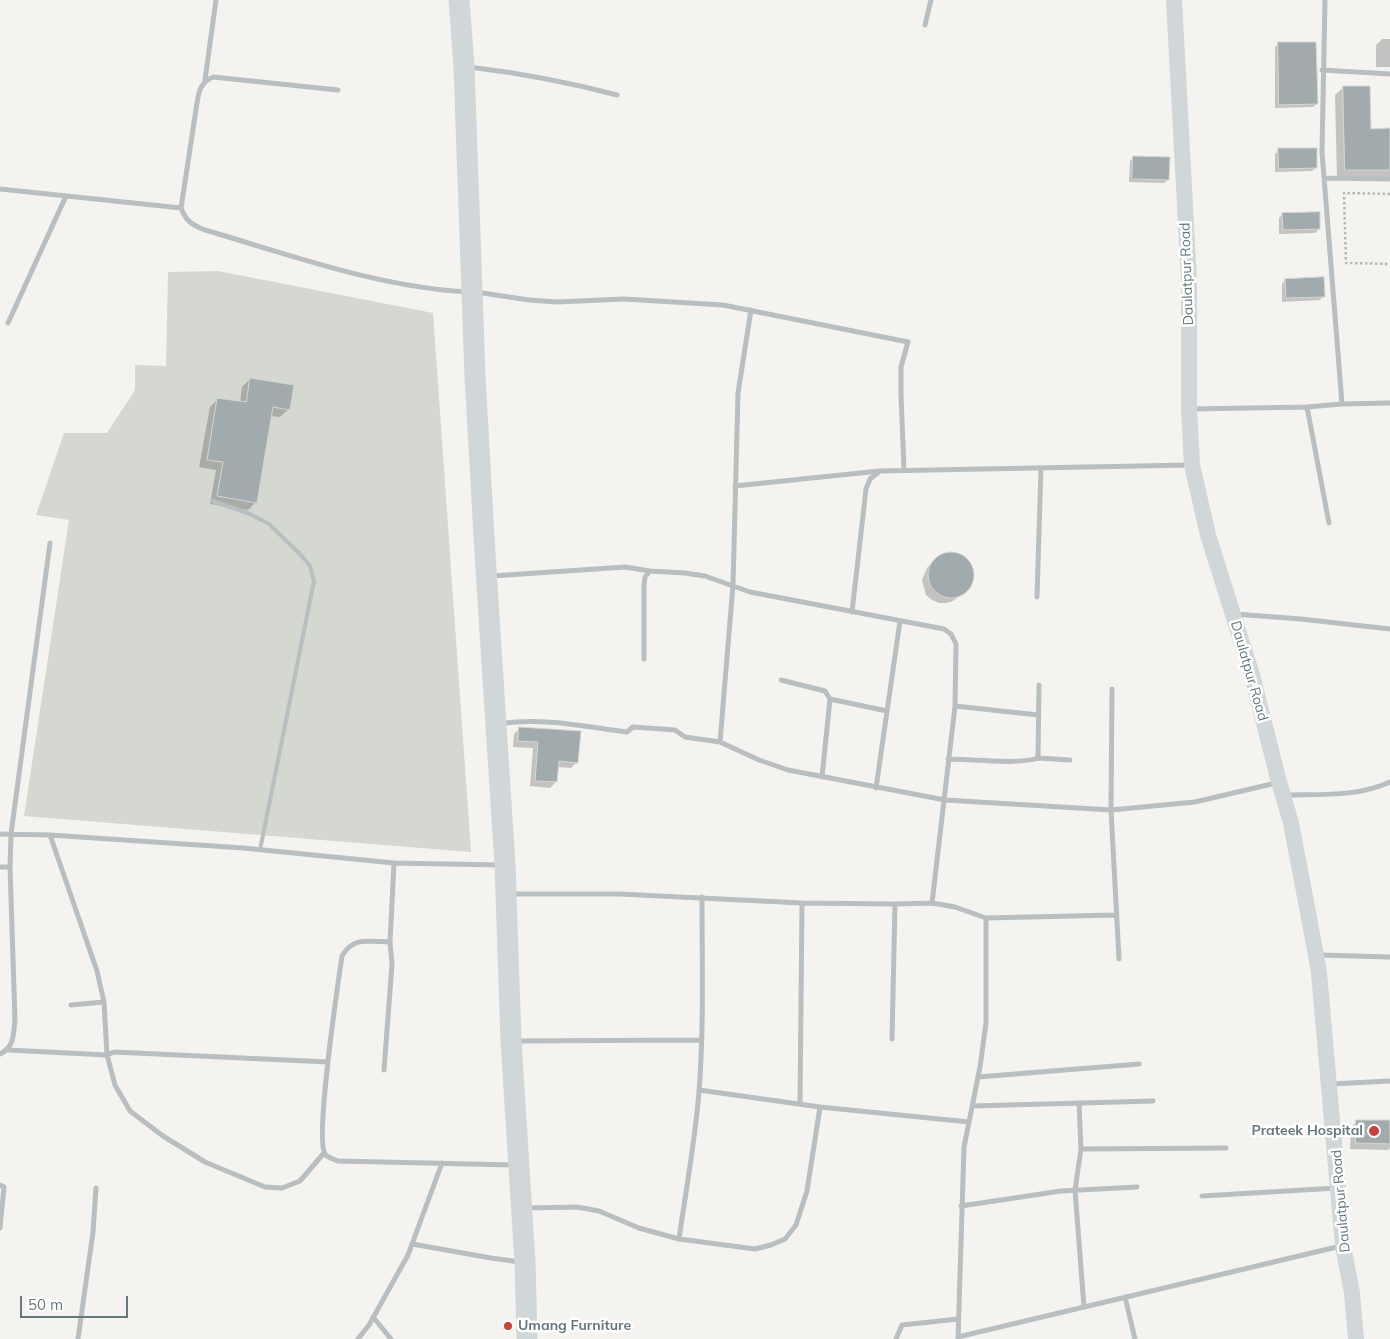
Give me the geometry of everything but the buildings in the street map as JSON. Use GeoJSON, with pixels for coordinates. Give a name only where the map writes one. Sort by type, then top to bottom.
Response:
{"type":"FeatureCollection","features":[{"type":"Feature","properties":{"kind":"highway"},"geometry":{"type":"LineString","coordinates":[[459,0],[464,66],[472,292],[486,576],[505,865],[511,1041],[520,1165],[527,1339]]}},
{"type":"Feature","properties":{"kind":"street"},"geometry":{"type":"LineString","coordinates":[[216,0],[205,80],[198,96],[181,208],[184,217],[190,224],[316,264],[385,280],[442,290],[557,302],[624,299],[723,305],[908,342],[902,367],[901,395],[904,470]]}},
{"type":"Feature","properties":{"kind":"street"},"geometry":{"type":"LineString","coordinates":[[926,25],[931,0]]}},
{"type":"Feature","properties":{"kind":"street","name":"Daulatpur Road"},"geometry":{"type":"LineString","coordinates":[[1174,0],[1189,282],[1189,409],[1192,464],[1208,535],[1252,675],[1291,823],[1316,955],[1330,1084],[1344,1246],[1352,1293],[1356,1339]]}},
{"type":"Feature","properties":{"kind":"street"},"geometry":{"type":"LineString","coordinates":[[1325,0],[1322,70],[1322,152],[1342,404]]}},
{"type":"Feature","properties":{"kind":"street"},"geometry":{"type":"LineString","coordinates":[[464,66],[519,72],[551,78],[617,95]]}},
{"type":"Feature","properties":{"kind":"street"},"geometry":{"type":"LineString","coordinates":[[1322,70],[1390,74]]}},
{"type":"Feature","properties":{"kind":"street"},"geometry":{"type":"LineString","coordinates":[[205,80],[213,78],[338,90]]}},
{"type":"Feature","properties":{"kind":"street"},"geometry":{"type":"LineString","coordinates":[[1324,178],[1390,179]]}},
{"type":"Feature","properties":{"kind":"street"},"geometry":{"type":"LineString","coordinates":[[0,189],[181,208]]}},
{"type":"Feature","properties":{"kind":"street"},"geometry":{"type":"LineString","coordinates":[[8,323],[66,196]]}},
{"type":"Feature","properties":{"kind":"street"},"geometry":{"type":"LineString","coordinates":[[720,742],[732,585],[738,393],[751,310]]}},
{"type":"Feature","properties":{"kind":"street"},"geometry":{"type":"LineString","coordinates":[[1189,409],[1307,407],[1390,403]]}},
{"type":"Feature","properties":{"kind":"street"},"geometry":{"type":"LineString","coordinates":[[1307,407],[1329,523]]}},
{"type":"Feature","properties":{"kind":"street"},"geometry":{"type":"LineString","coordinates":[[735,486],[880,471],[1192,464]]}},
{"type":"Feature","properties":{"kind":"street"},"geometry":{"type":"LineString","coordinates":[[1037,597],[1041,468]]}},
{"type":"Feature","properties":{"kind":"street"},"geometry":{"type":"LineString","coordinates":[[852,612],[866,489],[870,479],[880,471]]}},
{"type":"Feature","properties":{"kind":"street"},"geometry":{"type":"LineString","coordinates":[[8,1050],[13,1041],[15,1020],[10,866],[11,834],[50,543]]}},
{"type":"Feature","properties":{"kind":"street"},"geometry":{"type":"LineString","coordinates":[[486,576],[625,567],[677,572],[705,576],[750,592],[944,629],[952,634],[956,644],[954,706],[945,800],[932,902]]}},
{"type":"Feature","properties":{"kind":"street"},"geometry":{"type":"LineString","coordinates":[[644,659],[644,586],[645,577],[650,570]]}},
{"type":"Feature","properties":{"kind":"street"},"geometry":{"type":"LineString","coordinates":[[1232,614],[1301,619],[1390,629]]}},
{"type":"Feature","properties":{"kind":"street"},"geometry":{"type":"LineString","coordinates":[[876,788],[900,621]]}},
{"type":"Feature","properties":{"kind":"street"},"geometry":{"type":"LineString","coordinates":[[781,680],[825,691],[830,699],[822,777]]}},
{"type":"Feature","properties":{"kind":"street"},"geometry":{"type":"LineString","coordinates":[[1038,758],[1039,685]]}},
{"type":"Feature","properties":{"kind":"street"},"geometry":{"type":"LineString","coordinates":[[1112,689],[1111,810],[1119,959]]}},
{"type":"Feature","properties":{"kind":"street"},"geometry":{"type":"LineString","coordinates":[[830,699],[887,711]]}},
{"type":"Feature","properties":{"kind":"street"},"geometry":{"type":"LineString","coordinates":[[954,706],[1038,715]]}},
{"type":"Feature","properties":{"kind":"street"},"geometry":{"type":"LineString","coordinates":[[496,725],[519,721],[627,732],[633,727],[675,730],[685,737],[720,742],[781,768],[945,800],[1111,810],[1195,802],[1281,788],[1336,794],[1362,790],[1390,782]]}},
{"type":"Feature","properties":{"kind":"street"},"geometry":{"type":"LineString","coordinates":[[948,759],[1030,761],[1038,758],[1070,760]]}},
{"type":"Feature","properties":{"kind":"street"},"geometry":{"type":"LineString","coordinates":[[0,834],[50,835],[260,850],[394,864],[505,865]]}},
{"type":"Feature","properties":{"kind":"street"},"geometry":{"type":"LineString","coordinates":[[50,835],[96,971],[104,1002],[107,1055],[115,1085],[130,1111],[164,1136],[206,1162],[265,1187],[282,1188],[300,1181],[324,1153]]}},
{"type":"Feature","properties":{"kind":"street"},"geometry":{"type":"LineString","coordinates":[[384,1070],[392,964],[390,942],[394,864]]}},
{"type":"Feature","properties":{"kind":"street"},"geometry":{"type":"LineString","coordinates":[[0,867],[10,866]]}},
{"type":"Feature","properties":{"kind":"street"},"geometry":{"type":"LineString","coordinates":[[506,894],[619,894],[802,903],[895,904],[932,902],[955,907],[986,918],[1116,915]]}},
{"type":"Feature","properties":{"kind":"street"},"geometry":{"type":"LineString","coordinates":[[679,1239],[699,1090],[702,897]]}},
{"type":"Feature","properties":{"kind":"street"},"geometry":{"type":"LineString","coordinates":[[800,1104],[802,903]]}},
{"type":"Feature","properties":{"kind":"street"},"geometry":{"type":"LineString","coordinates":[[892,1039],[895,904]]}},
{"type":"Feature","properties":{"kind":"street"},"geometry":{"type":"LineString","coordinates":[[986,918],[986,1023],[973,1106],[964,1147],[958,1338],[1344,1246]]}},
{"type":"Feature","properties":{"kind":"street"},"geometry":{"type":"LineString","coordinates":[[390,942],[356,942],[347,947],[342,956],[328,1062],[322,1136],[324,1153],[338,1161],[520,1165]]}},
{"type":"Feature","properties":{"kind":"street"},"geometry":{"type":"LineString","coordinates":[[1316,955],[1390,957]]}},
{"type":"Feature","properties":{"kind":"street"},"geometry":{"type":"LineString","coordinates":[[70,1005],[104,1002]]}},
{"type":"Feature","properties":{"kind":"street"},"geometry":{"type":"LineString","coordinates":[[511,1041],[701,1040]]}},
{"type":"Feature","properties":{"kind":"street"},"geometry":{"type":"LineString","coordinates":[[0,1054],[8,1050],[107,1055],[114,1052],[328,1062]]}},
{"type":"Feature","properties":{"kind":"street"},"geometry":{"type":"LineString","coordinates":[[978,1077],[1140,1064]]}},
{"type":"Feature","properties":{"kind":"street"},"geometry":{"type":"LineString","coordinates":[[1330,1084],[1390,1081]]}},
{"type":"Feature","properties":{"kind":"street"},"geometry":{"type":"LineString","coordinates":[[699,1090],[820,1107],[969,1122]]}},
{"type":"Feature","properties":{"kind":"street"},"geometry":{"type":"LineString","coordinates":[[973,1106],[1153,1101]]}},
{"type":"Feature","properties":{"kind":"street"},"geometry":{"type":"LineString","coordinates":[[1080,1103],[1080,1149],[1075,1190],[1084,1307]]}},
{"type":"Feature","properties":{"kind":"street"},"geometry":{"type":"LineString","coordinates":[[521,1208],[577,1207],[599,1211],[639,1228],[679,1239],[755,1249],[785,1239],[796,1224],[807,1191],[820,1107]]}},
{"type":"Feature","properties":{"kind":"street"},"geometry":{"type":"LineString","coordinates":[[1080,1149],[1226,1148]]}},
{"type":"Feature","properties":{"kind":"street"},"geometry":{"type":"LineString","coordinates":[[358,1339],[408,1254],[442,1163]]}},
{"type":"Feature","properties":{"kind":"street"},"geometry":{"type":"LineString","coordinates":[[0,1185],[4,1187],[0,1228]]}},
{"type":"Feature","properties":{"kind":"street"},"geometry":{"type":"LineString","coordinates":[[961,1206],[1075,1190],[1137,1187]]}},
{"type":"Feature","properties":{"kind":"street"},"geometry":{"type":"LineString","coordinates":[[78,1339],[93,1232],[96,1188]]}},
{"type":"Feature","properties":{"kind":"street"},"geometry":{"type":"LineString","coordinates":[[1202,1196],[1339,1188]]}},
{"type":"Feature","properties":{"kind":"street"},"geometry":{"type":"LineString","coordinates":[[412,1244],[525,1262]]}},
{"type":"Feature","properties":{"kind":"street"},"geometry":{"type":"LineString","coordinates":[[1125,1297],[1135,1339]]}},
{"type":"Feature","properties":{"kind":"street"},"geometry":{"type":"LineString","coordinates":[[373,1316],[391,1339]]}},
{"type":"Feature","properties":{"kind":"street"},"geometry":{"type":"LineString","coordinates":[[896,1339],[902,1325],[958,1319]]}},
{"type":"Feature","properties":{"kind":"lane"},"geometry":{"type":"LineString","coordinates":[[213,502],[250,514],[269,524],[310,566],[314,581],[260,850]]}},
{"type":"Feature","properties":{"kind":"path"},"geometry":{"type":"LineString","coordinates":[[1390,194],[1344,193],[1346,263],[1390,264]]}},
{"type":"Feature","properties":{"kind":"shaded area"},"geometry":{"type":"Polygon","coordinates":[[[218,271],[433,313],[471,852],[24,816],[69,520],[36,515],[64,433],[107,433],[135,390],[135,365],[166,366],[168,272],[218,271]]]}},
{"type":"Feature","properties":{"kind":"place","name":"Prateek Hospital"},"geometry":{"type":"Point","coordinates":[1374,1131]}},
{"type":"Feature","properties":{"kind":"place","name":"Umang Furniture"},"geometry":{"type":"Point","coordinates":[508,1326]}}]}
